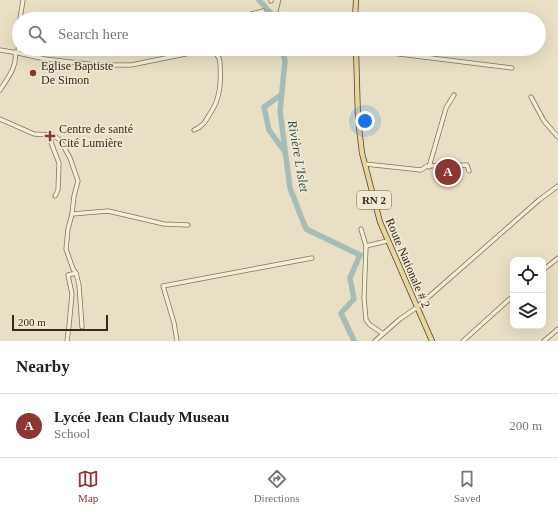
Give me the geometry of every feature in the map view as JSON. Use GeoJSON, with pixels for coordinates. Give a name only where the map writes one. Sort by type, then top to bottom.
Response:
{"type":"FeatureCollection","features":[{"type":"Feature","properties":{"kind":"main road"},"geometry":{"type":"LineString","coordinates":[[356,0],[356,12]]}},
{"type":"Feature","properties":{"kind":"main road","name":"Route Nationale # 2"},"geometry":{"type":"LineString","coordinates":[[356,56],[358,119],[365,164],[380,222],[416,308],[432,341]]}},
{"type":"Feature","properties":{"kind":"street"},"geometry":{"type":"LineString","coordinates":[[21,12],[23,0]]}},
{"type":"Feature","properties":{"kind":"street"},"geometry":{"type":"LineString","coordinates":[[259,12],[263,11]]}},
{"type":"Feature","properties":{"kind":"street"},"geometry":{"type":"LineString","coordinates":[[0,50],[12,52]]}},
{"type":"Feature","properties":{"kind":"street"},"geometry":{"type":"LineString","coordinates":[[0,90],[15,64],[16,56]]}},
{"type":"Feature","properties":{"kind":"street"},"geometry":{"type":"LineString","coordinates":[[30,56],[96,66],[131,65],[176,56]]}},
{"type":"Feature","properties":{"kind":"street"},"geometry":{"type":"LineString","coordinates":[[194,130],[201,128],[208,120],[219,96],[220,63],[217,56]]}},
{"type":"Feature","properties":{"kind":"street"},"geometry":{"type":"LineString","coordinates":[[415,56],[512,68]]}},
{"type":"Feature","properties":{"kind":"street"},"geometry":{"type":"LineString","coordinates":[[429,167],[446,108],[454,95]]}},
{"type":"Feature","properties":{"kind":"street"},"geometry":{"type":"LineString","coordinates":[[531,97],[544,121],[558,137]]}},
{"type":"Feature","properties":{"kind":"street"},"geometry":{"type":"LineString","coordinates":[[0,119],[34,134],[54,135],[60,140],[70,158],[78,181],[68,229],[66,249],[73,269],[76,273],[79,285],[82,327]]}},
{"type":"Feature","properties":{"kind":"street"},"geometry":{"type":"LineString","coordinates":[[49,134],[59,163],[58,190],[55,196]]}},
{"type":"Feature","properties":{"kind":"street"},"geometry":{"type":"LineString","coordinates":[[365,164],[421,170],[427,166],[467,165],[469,171]]}},
{"type":"Feature","properties":{"kind":"street"},"geometry":{"type":"LineString","coordinates":[[375,341],[382,333],[416,308],[539,200],[558,186]]}},
{"type":"Feature","properties":{"kind":"street"},"geometry":{"type":"LineString","coordinates":[[72,214],[108,211],[164,224],[188,225]]}},
{"type":"Feature","properties":{"kind":"street"},"geometry":{"type":"LineString","coordinates":[[361,229],[366,246],[364,298],[366,320],[370,325],[382,333]]}},
{"type":"Feature","properties":{"kind":"street"},"geometry":{"type":"LineString","coordinates":[[366,246],[387,241]]}},
{"type":"Feature","properties":{"kind":"street"},"geometry":{"type":"LineString","coordinates":[[177,341],[174,323],[163,286],[312,258]]}},
{"type":"Feature","properties":{"kind":"street"},"geometry":{"type":"LineString","coordinates":[[546,268],[558,258]]}},
{"type":"Feature","properties":{"kind":"street"},"geometry":{"type":"LineString","coordinates":[[67,341],[70,326],[72,294],[68,275],[76,273]]}},
{"type":"Feature","properties":{"kind":"street"},"geometry":{"type":"LineString","coordinates":[[463,341],[510,299]]}},
{"type":"Feature","properties":{"kind":"street"},"geometry":{"type":"LineString","coordinates":[[544,341],[558,329]]}},
{"type":"Feature","properties":{"kind":"waterway","name":"Rivière L'Islet"},"geometry":{"type":"LineString","coordinates":[[259,0],[270,12]]}},
{"type":"Feature","properties":{"kind":"waterway"},"geometry":{"type":"LineString","coordinates":[[278,12],[281,0]]}},
{"type":"Feature","properties":{"kind":"waterway","name":"Rivière L'Islet"},"geometry":{"type":"LineString","coordinates":[[284,56],[285,61],[280,111],[290,188],[306,229],[360,255],[350,278],[354,299],[341,313],[354,341]]}},
{"type":"Feature","properties":{"kind":"waterway"},"geometry":{"type":"LineString","coordinates":[[281,95],[264,107],[269,130],[285,152]]}},
{"type":"Feature","properties":{"kind":"place","name":"Eglise Baptiste De Simon"},"geometry":{"type":"Point","coordinates":[33,73]}},
{"type":"Feature","properties":{"kind":"place","name":"Centre de santé Cité Lumière"},"geometry":{"type":"Point","coordinates":[50,136]}},
{"type":"Feature","properties":{"kind":"place","name":"Lycée Jean Claudy Museau"},"geometry":{"type":"Point","coordinates":[448,172]}}]}
